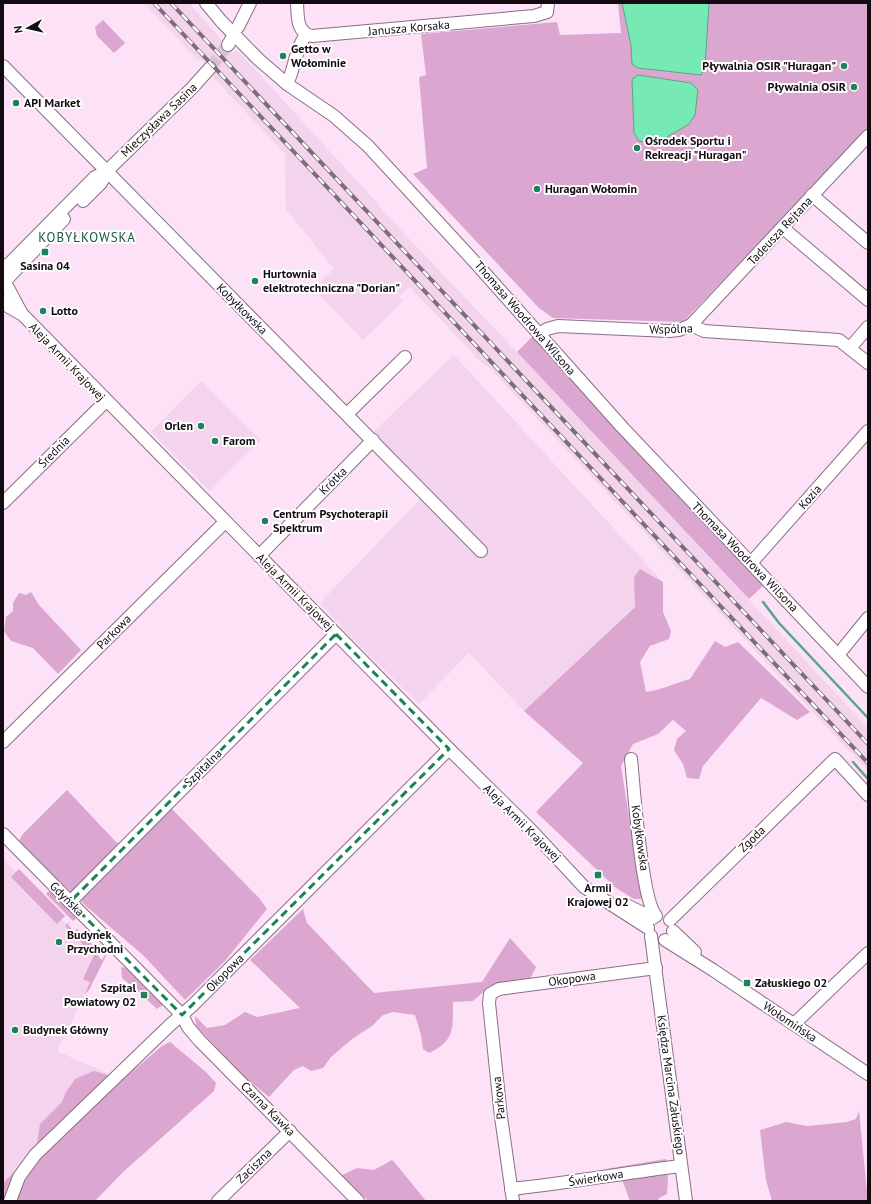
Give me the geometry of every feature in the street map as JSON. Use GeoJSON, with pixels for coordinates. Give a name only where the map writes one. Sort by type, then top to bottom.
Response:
{"type":"FeatureCollection","features":[{"type":"Feature","properties":{"kind":"street","name":"Thomasa Woodrowa Wilsona"},"geometry":{"type":"LineString","coordinates":[[206,3],[221,21],[258,59],[287,84],[334,116],[368,146],[472,259],[622,427],[868,687]]}},
{"type":"Feature","properties":{"kind":"street"},"geometry":{"type":"LineString","coordinates":[[238,27],[250,3]]}},
{"type":"Feature","properties":{"kind":"street"},"geometry":{"type":"LineString","coordinates":[[287,84],[292,72],[300,42],[306,35],[299,25],[297,3]]}},
{"type":"Feature","properties":{"kind":"street","name":"Janusza Korsaka"},"geometry":{"type":"LineString","coordinates":[[306,35],[312,36],[534,16],[548,8]]}},
{"type":"Feature","properties":{"kind":"street","name":"Kobyłkowska"},"geometry":{"type":"LineString","coordinates":[[3,66],[481,551]]}},
{"type":"Feature","properties":{"kind":"street","name":"Mieczysława Sasina"},"geometry":{"type":"LineString","coordinates":[[5,279],[23,249],[95,177],[107,170],[192,88],[210,68]]}},
{"type":"Feature","properties":{"kind":"street","name":"Tadeusza Rejtana"},"geometry":{"type":"LineString","coordinates":[[691,326],[868,136]]}},
{"type":"Feature","properties":{"kind":"street","name":"Mieczysława Sasina"},"geometry":{"type":"LineString","coordinates":[[5,279],[101,183],[107,170]]}},
{"type":"Feature","properties":{"kind":"street"},"geometry":{"type":"LineString","coordinates":[[812,196],[868,243]]}},
{"type":"Feature","properties":{"kind":"street"},"geometry":{"type":"LineString","coordinates":[[783,228],[868,300]]}},
{"type":"Feature","properties":{"kind":"street"},"geometry":{"type":"LineString","coordinates":[[3,257],[23,249]]}},
{"type":"Feature","properties":{"kind":"street","name":"Aleja Armii Krajowej"},"geometry":{"type":"LineString","coordinates":[[5,279],[22,316]]}},
{"type":"Feature","properties":{"kind":"street","name":"Aleja Armii Krajowej"},"geometry":{"type":"LineString","coordinates":[[3,300],[9,307],[22,316],[226,522],[568,868],[584,887],[659,929]]}},
{"type":"Feature","properties":{"kind":"street","name":"Wspólna"},"geometry":{"type":"LineString","coordinates":[[539,335],[547,329],[558,326],[669,331],[679,330],[691,326],[704,331],[839,340],[868,363]]}},
{"type":"Feature","properties":{"kind":"street"},"geometry":{"type":"LineString","coordinates":[[850,348],[868,327]]}},
{"type":"Feature","properties":{"kind":"street"},"geometry":{"type":"LineString","coordinates":[[347,414],[405,358]]}},
{"type":"Feature","properties":{"kind":"street","name":"Średnia"},"geometry":{"type":"LineString","coordinates":[[3,503],[106,401]]}},
{"type":"Feature","properties":{"kind":"street","name":"Kozia"},"geometry":{"type":"LineString","coordinates":[[752,563],[868,431]]}},
{"type":"Feature","properties":{"kind":"street","name":"Krótka"},"geometry":{"type":"LineString","coordinates":[[258,556],[373,440]]}},
{"type":"Feature","properties":{"kind":"street","name":"Parkowa"},"geometry":{"type":"LineString","coordinates":[[3,742],[226,522]]}},
{"type":"Feature","properties":{"kind":"street"},"geometry":{"type":"LineString","coordinates":[[834,651],[868,618]]}},
{"type":"Feature","properties":{"kind":"street","name":"Szpitalna"},"geometry":{"type":"LineString","coordinates":[[70,902],[336,634]]}},
{"type":"Feature","properties":{"kind":"street","name":"Okopowa"},"geometry":{"type":"LineString","coordinates":[[10,1201],[19,1177],[35,1155],[182,1015],[449,749]]}},
{"type":"Feature","properties":{"kind":"street","name":"Kobyłkowska"},"geometry":{"type":"LineString","coordinates":[[631,759],[636,819],[644,868],[651,907],[659,929]]}},
{"type":"Feature","properties":{"kind":"street","name":"Zgoda"},"geometry":{"type":"LineString","coordinates":[[659,929],[834,759],[868,795]]}},
{"type":"Feature","properties":{"kind":"street","name":"Gdyńska"},"geometry":{"type":"LineString","coordinates":[[3,834],[182,1015]]}},
{"type":"Feature","properties":{"kind":"street","name":"Księdza Marcina Załuskiego"},"geometry":{"type":"LineString","coordinates":[[659,929],[656,968],[686,1201]]}},
{"type":"Feature","properties":{"kind":"street","name":"Wołomińska"},"geometry":{"type":"LineString","coordinates":[[659,929],[713,970],[868,1074]]}},
{"type":"Feature","properties":{"kind":"street"},"geometry":{"type":"LineString","coordinates":[[794,1024],[868,953]]}},
{"type":"Feature","properties":{"kind":"street","name":"Okopowa"},"geometry":{"type":"LineString","coordinates":[[490,994],[499,989],[656,968]]}},
{"type":"Feature","properties":{"kind":"street","name":"Parkowa"},"geometry":{"type":"LineString","coordinates":[[490,994],[489,1003],[501,1117],[512,1195]]}},
{"type":"Feature","properties":{"kind":"street","name":"Czarna Kawka"},"geometry":{"type":"LineString","coordinates":[[182,1015],[199,1040],[358,1201]]}},
{"type":"Feature","properties":{"kind":"street","name":"Zaciszna"},"geometry":{"type":"LineString","coordinates":[[218,1201],[290,1131]]}},
{"type":"Feature","properties":{"kind":"street","name":"Świerkowa"},"geometry":{"type":"LineString","coordinates":[[512,1195],[574,1182],[681,1166]]}},
{"type":"Feature","properties":{"kind":"highlighted area"},"geometry":{"type":"Polygon","coordinates":[[[336,634],[449,749],[182,1015],[70,902],[336,634]]]}},
{"type":"Feature","properties":{"kind":"shaded area"},"geometry":{"type":"Polygon","coordinates":[[[144,3],[189,3],[233,53],[237,50],[382,210],[652,495],[868,728],[868,771],[491,369],[482,363],[410,287],[399,297],[403,301],[363,340],[313,289],[334,269],[286,209],[285,154],[213,77],[215,74],[201,59],[198,60],[144,3]]]}},
{"type":"Feature","properties":{"kind":"shaded area","name":"Ośrodek Sportu i Rekreacji \"Huragan\""},"geometry":{"type":"Polygon","coordinates":[[[618,3],[868,3],[868,129],[683,322],[553,318],[539,308],[413,174],[427,168],[419,77],[426,75],[421,34],[557,22],[560,35],[621,33],[618,3]]]}},
{"type":"Feature","properties":{"kind":"shaded area"},"geometry":{"type":"Polygon","coordinates":[[[622,3],[709,3],[705,66],[701,75],[638,68],[632,64],[631,45],[622,3]]]}},
{"type":"Feature","properties":{"kind":"shaded area"},"geometry":{"type":"Polygon","coordinates":[[[103,20],[125,43],[114,53],[97,36],[95,27],[103,20]]]}},
{"type":"Feature","properties":{"kind":"shaded area"},"geometry":{"type":"Polygon","coordinates":[[[638,75],[691,83],[698,90],[695,115],[689,124],[662,140],[649,143],[639,141],[634,133],[632,79],[638,75]]]}},
{"type":"Feature","properties":{"kind":"shaded area"},"geometry":{"type":"Polygon","coordinates":[[[533,336],[765,584],[749,599],[517,352],[533,336]]]}},
{"type":"Feature","properties":{"kind":"shaded area"},"geometry":{"type":"Polygon","coordinates":[[[454,355],[663,582],[635,606],[524,711],[469,653],[419,704],[347,633],[320,603],[425,494],[369,436],[454,355]]]}},
{"type":"Feature","properties":{"kind":"shaded area"},"geometry":{"type":"Polygon","coordinates":[[[201,381],[261,440],[210,491],[151,432],[201,381]]]}},
{"type":"Feature","properties":{"kind":"shaded area"},"geometry":{"type":"Polygon","coordinates":[[[640,569],[663,582],[663,612],[671,631],[669,639],[650,646],[640,662],[646,692],[658,690],[690,679],[715,641],[725,647],[738,642],[810,712],[797,720],[761,698],[703,766],[699,779],[687,778],[683,764],[674,750],[677,739],[686,731],[673,720],[658,734],[633,744],[621,766],[642,899],[634,899],[616,888],[536,812],[583,763],[524,711],[635,607],[634,577],[640,569]]]}},
{"type":"Feature","properties":{"kind":"shaded area"},"geometry":{"type":"Polygon","coordinates":[[[31,592],[39,605],[81,650],[58,674],[33,648],[11,641],[4,631],[6,617],[13,611],[13,603],[19,593],[26,595],[31,592]]]}},
{"type":"Feature","properties":{"kind":"shaded area"},"geometry":{"type":"Polygon","coordinates":[[[67,790],[116,842],[129,850],[172,809],[260,899],[267,909],[225,961],[185,1000],[144,956],[87,907],[18,842],[23,834],[67,790]]]}},
{"type":"Feature","properties":{"kind":"shaded area"},"geometry":{"type":"Polygon","coordinates":[[[3,859],[102,960],[57,1051],[111,1075],[3,1183],[3,859]]]}},
{"type":"Feature","properties":{"kind":"shaded area"},"geometry":{"type":"Polygon","coordinates":[[[19,869],[65,916],[57,924],[11,877],[19,869]]]}},
{"type":"Feature","properties":{"kind":"shaded area"},"geometry":{"type":"Polygon","coordinates":[[[51,889],[78,917],[73,921],[46,894],[51,889]]]}},
{"type":"Feature","properties":{"kind":"shaded area"},"geometry":{"type":"Polygon","coordinates":[[[303,909],[307,923],[374,993],[482,982],[510,938],[536,967],[529,981],[490,986],[473,1001],[453,1002],[451,1033],[444,1044],[429,1053],[423,1049],[421,1035],[415,1015],[393,1012],[383,1015],[372,1026],[352,1039],[331,1057],[323,1068],[311,1071],[303,1066],[294,1070],[269,1097],[242,1075],[196,1026],[195,1016],[207,1028],[225,1025],[245,1012],[257,1017],[300,1008],[250,960],[303,909]]]}},
{"type":"Feature","properties":{"kind":"shaded area"},"geometry":{"type":"Polygon","coordinates":[[[70,921],[68,925],[74,931],[77,929],[96,948],[91,953],[65,926],[70,921]]]}},
{"type":"Feature","properties":{"kind":"shaded area"},"geometry":{"type":"Polygon","coordinates":[[[95,953],[102,960],[106,953],[106,956],[89,990],[85,994],[90,982],[83,979],[95,953]]]}},
{"type":"Feature","properties":{"kind":"shaded area"},"geometry":{"type":"Polygon","coordinates":[[[121,967],[128,968],[164,1004],[157,1009],[145,998],[147,996],[143,993],[141,994],[122,978],[121,967]]]}},
{"type":"Feature","properties":{"kind":"shaded area"},"geometry":{"type":"Polygon","coordinates":[[[170,1042],[206,1072],[216,1083],[214,1091],[122,1173],[95,1201],[3,1201],[3,1183],[36,1150],[40,1124],[62,1102],[66,1092],[75,1079],[94,1071],[108,1075],[109,1077],[96,1102],[162,1046],[170,1042]]]}},
{"type":"Feature","properties":{"kind":"shaded area"},"geometry":{"type":"Polygon","coordinates":[[[859,1111],[868,1201],[772,1201],[766,1180],[760,1130],[786,1122],[807,1126],[847,1122],[856,1119],[859,1111]]]}},
{"type":"Feature","properties":{"kind":"shaded area"},"geometry":{"type":"Polygon","coordinates":[[[666,1159],[668,1181],[667,1194],[659,1198],[658,1201],[630,1201],[618,1169],[606,1169],[666,1159]]]}},
{"type":"Feature","properties":{"kind":"shaded area"},"geometry":{"type":"Polygon","coordinates":[[[392,1160],[426,1201],[368,1201],[342,1175],[357,1168],[374,1170],[392,1160]]]}},
{"type":"Feature","properties":{"kind":"waterway"},"geometry":{"type":"LineString","coordinates":[[763,602],[779,623],[868,718]]}},
{"type":"Feature","properties":{"kind":"waterway"},"geometry":{"type":"LineString","coordinates":[[853,762],[868,779]]}},
{"type":"Feature","properties":{"kind":"tunnel"},"geometry":{"type":"LineString","coordinates":[[210,68],[228,45]]}},
{"type":"Feature","properties":{"kind":"railway"},"geometry":{"type":"LineString","coordinates":[[154,3],[868,763]]}},
{"type":"Feature","properties":{"kind":"railway"},"geometry":{"type":"LineString","coordinates":[[171,3],[868,744]]}},
{"type":"Feature","properties":{"kind":"place","name":"Getto w Wołominie"},"geometry":{"type":"Point","coordinates":[283,56]}},
{"type":"Feature","properties":{"kind":"place","name":"Pływalnia OSIR \"Huragan\""},"geometry":{"type":"Point","coordinates":[844,66]}},
{"type":"Feature","properties":{"kind":"place","name":"Pływalnia OSiR"},"geometry":{"type":"Point","coordinates":[854,87]}},
{"type":"Feature","properties":{"kind":"place","name":"API Market"},"geometry":{"type":"Point","coordinates":[16,103]}},
{"type":"Feature","properties":{"kind":"place","name":"Ośrodek Sportu i Rekreacji \"Huragan\""},"geometry":{"type":"Point","coordinates":[637,148]}},
{"type":"Feature","properties":{"kind":"place","name":"Huragan Wołomin"},"geometry":{"type":"Point","coordinates":[537,189]}},
{"type":"Feature","properties":{"kind":"place","name":"Sasina 04"},"geometry":{"type":"Point","coordinates":[45,252]}},
{"type":"Feature","properties":{"kind":"place","name":"Hurtownia elektrotechniczna \"Dorian\""},"geometry":{"type":"Point","coordinates":[255,281]}},
{"type":"Feature","properties":{"kind":"place","name":"Lotto"},"geometry":{"type":"Point","coordinates":[43,311]}},
{"type":"Feature","properties":{"kind":"place","name":"Orlen"},"geometry":{"type":"Point","coordinates":[201,426]}},
{"type":"Feature","properties":{"kind":"place","name":"Farom"},"geometry":{"type":"Point","coordinates":[215,441]}},
{"type":"Feature","properties":{"kind":"place","name":"Centrum Psychoterapii Spektrum"},"geometry":{"type":"Point","coordinates":[265,521]}},
{"type":"Feature","properties":{"kind":"place","name":"Armii Krajowej 02"},"geometry":{"type":"Point","coordinates":[598,875]}},
{"type":"Feature","properties":{"kind":"place","name":"Budynek Przychodni"},"geometry":{"type":"Point","coordinates":[59,942]}},
{"type":"Feature","properties":{"kind":"place","name":"Załuskiego 02"},"geometry":{"type":"Point","coordinates":[747,983]}},
{"type":"Feature","properties":{"kind":"place","name":"Szpital Powiatowy 02"},"geometry":{"type":"Point","coordinates":[144,995]}},
{"type":"Feature","properties":{"kind":"place","name":"Budynek Główny"},"geometry":{"type":"Point","coordinates":[15,1030]}},
{"type":"Feature","properties":{"kind":"district","name":"KOBYŁKOWSKA"},"geometry":{"type":"Point","coordinates":[87,237]}}]}
